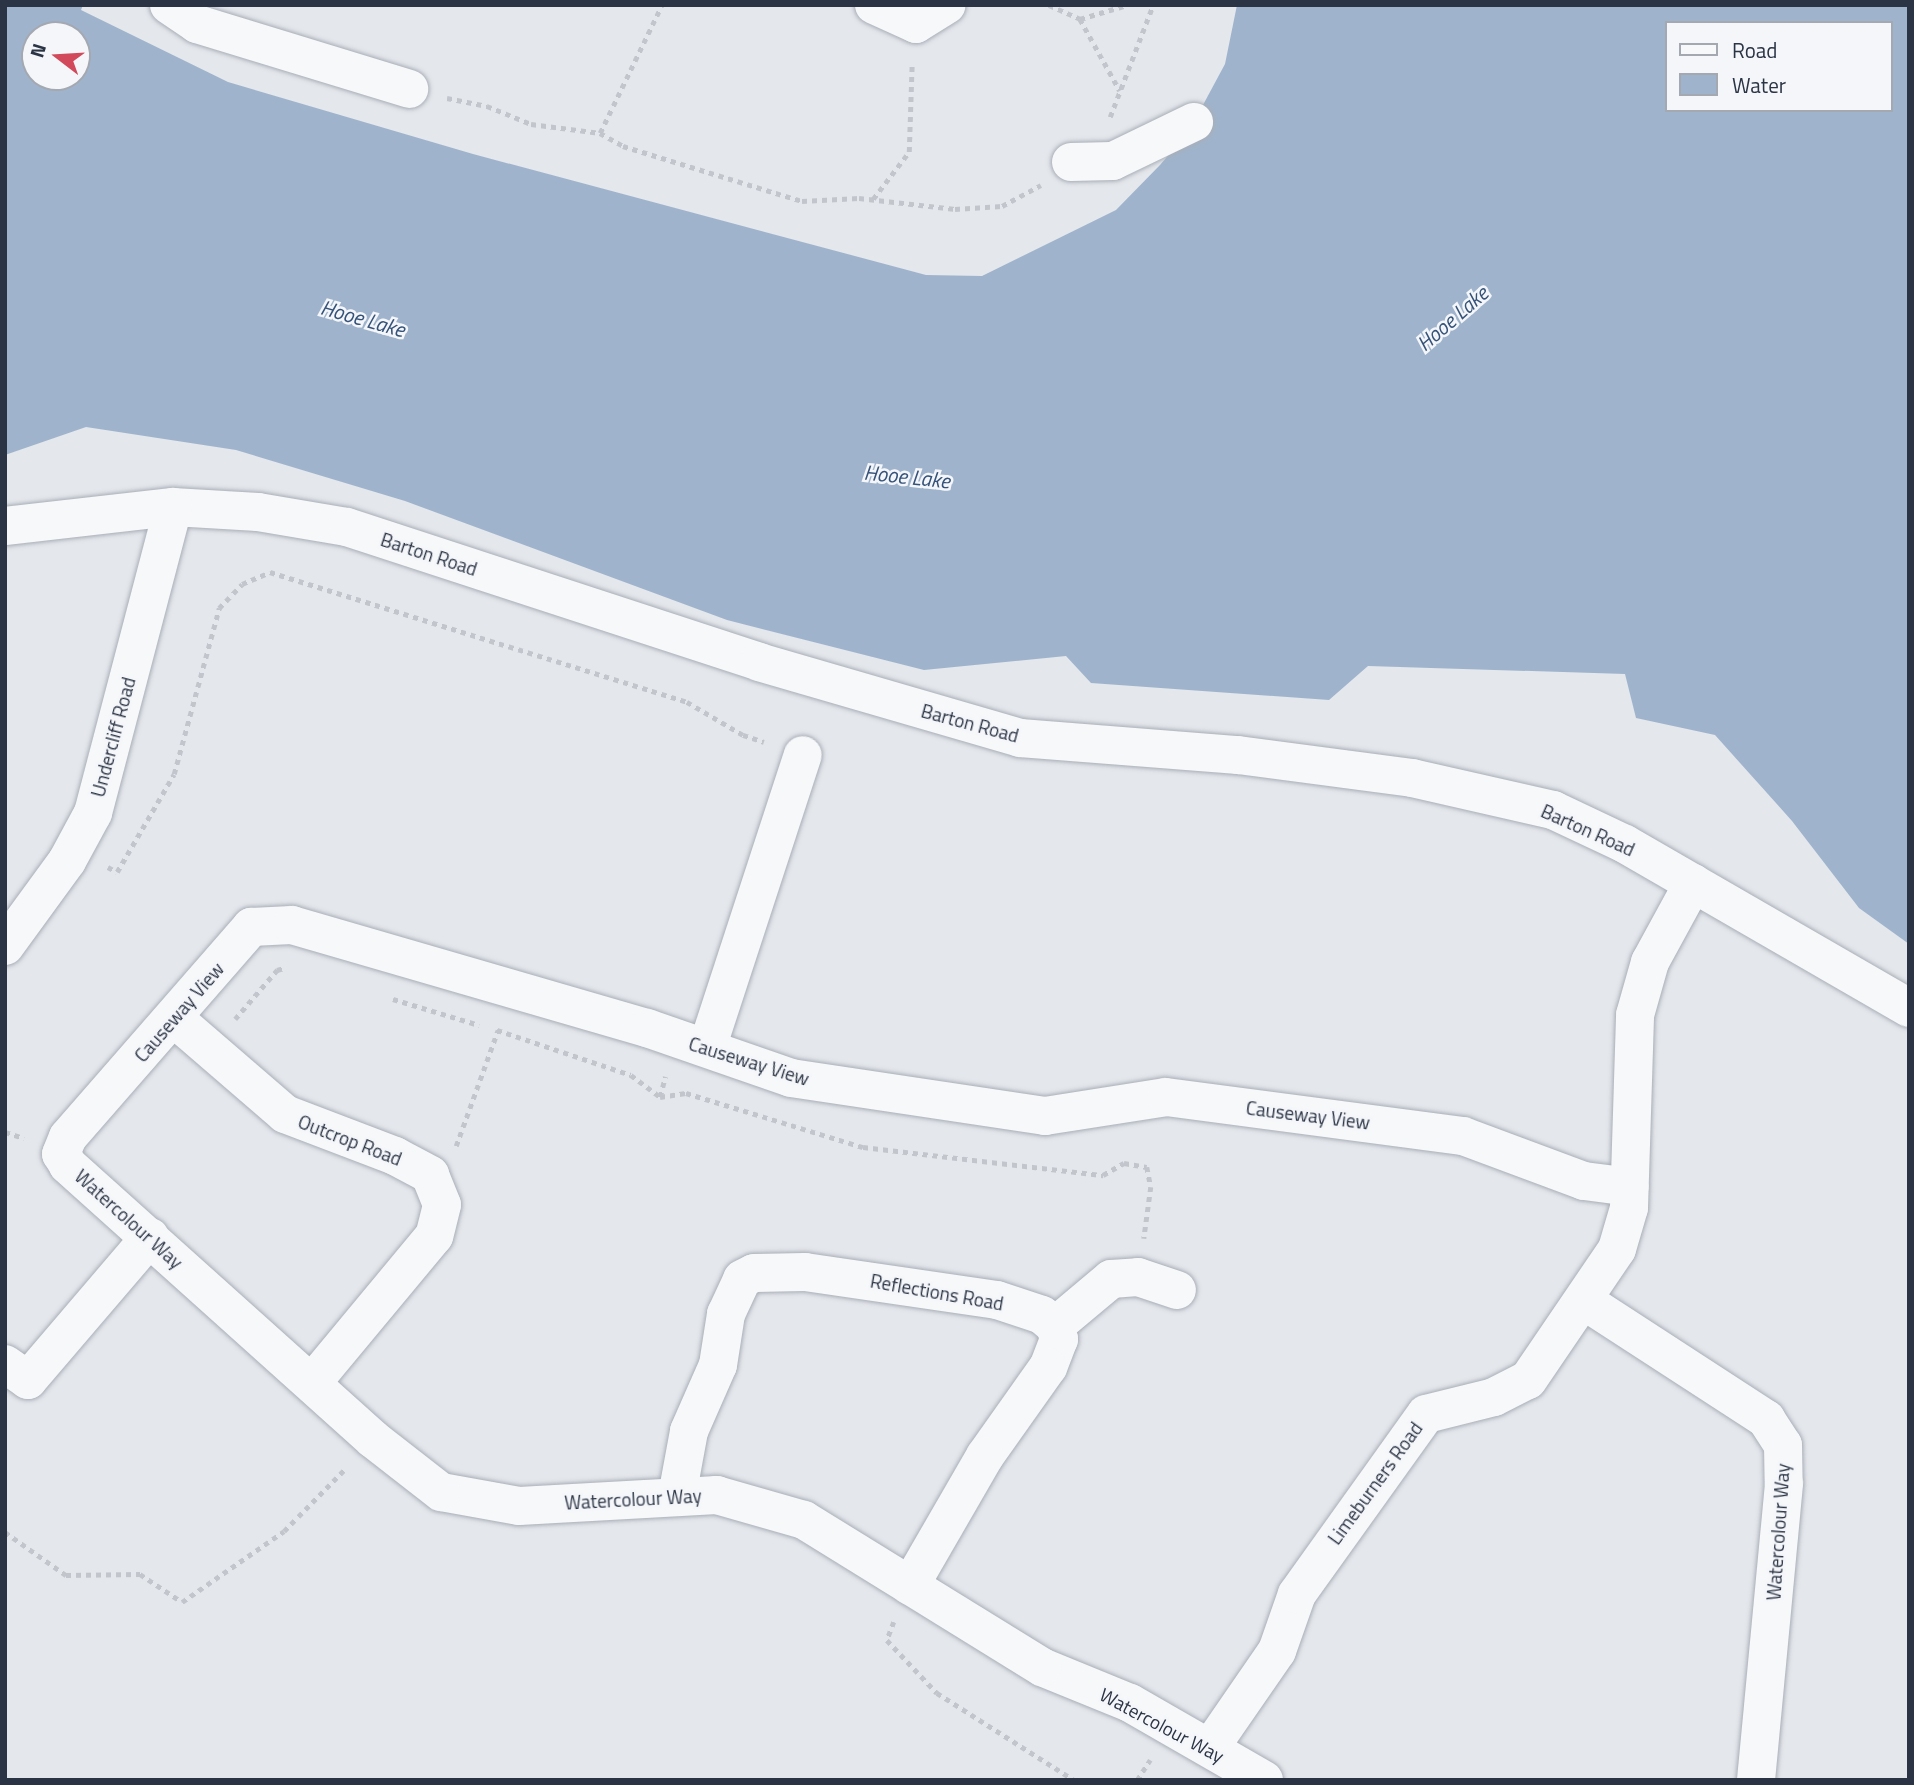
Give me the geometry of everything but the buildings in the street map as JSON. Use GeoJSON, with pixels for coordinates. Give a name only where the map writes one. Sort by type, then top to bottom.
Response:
{"type":"FeatureCollection","features":[{"type":"Feature","properties":{"kind":"street"},"geometry":{"type":"LineString","coordinates":[[169,5],[197,24],[408,89]]}},
{"type":"Feature","properties":{"kind":"street"},"geometry":{"type":"LineString","coordinates":[[874,5],[914,23],[947,5]]}},
{"type":"Feature","properties":{"kind":"street"},"geometry":{"type":"LineString","coordinates":[[1072,162],[1113,161],[1194,122]]}},
{"type":"Feature","properties":{"kind":"street","name":"Barton Road"},"geometry":{"type":"LineString","coordinates":[[5,526],[173,507],[258,512],[347,527],[759,662],[1020,738],[1265,758],[1412,778],[1553,810],[1693,883],[1909,1008]]}},
{"type":"Feature","properties":{"kind":"street","name":"Undercliff Road"},"geometry":{"type":"LineString","coordinates":[[5,946],[67,861],[93,813],[173,507]]}},
{"type":"Feature","properties":{"kind":"street"},"geometry":{"type":"LineString","coordinates":[[708,1048],[803,755]]}},
{"type":"Feature","properties":{"kind":"street","name":"Limeburners Road"},"geometry":{"type":"LineString","coordinates":[[1210,1748],[1277,1651],[1303,1584],[1426,1414],[1494,1397],[1528,1380],[1586,1302],[1618,1250],[1629,1208],[1635,1015],[1650,962],[1693,883]]}},
{"type":"Feature","properties":{"kind":"street","name":"Causeway View"},"geometry":{"type":"LineString","coordinates":[[61,1154],[68,1138],[174,1019],[251,927],[292,925],[708,1048],[791,1078],[1045,1116],[1166,1097],[1463,1136],[1584,1181],[1630,1187]]}},
{"type":"Feature","properties":{"kind":"street","name":"Outcrop Road"},"geometry":{"type":"LineString","coordinates":[[174,1019],[285,1114],[394,1156],[429,1175]]}},
{"type":"Feature","properties":{"kind":"street","name":"Watercolour Way"},"geometry":{"type":"LineString","coordinates":[[61,1154],[373,1439],[441,1493],[519,1506],[717,1495],[804,1520],[1042,1668],[1130,1703],[1264,1780]]}},
{"type":"Feature","properties":{"kind":"street"},"geometry":{"type":"LineString","coordinates":[[312,1383],[434,1236],[442,1205],[429,1175]]}},
{"type":"Feature","properties":{"kind":"street"},"geometry":{"type":"LineString","coordinates":[[5,1364],[28,1380],[150,1237]]}},
{"type":"Feature","properties":{"kind":"street","name":"Reflections Road"},"geometry":{"type":"LineString","coordinates":[[677,1496],[689,1431],[718,1365],[726,1314],[742,1279],[754,1273],[805,1272],[911,1285],[997,1300],[1042,1315],[1055,1326]]}},
{"type":"Feature","properties":{"kind":"street"},"geometry":{"type":"LineString","coordinates":[[910,1586],[985,1456],[1048,1367],[1059,1339],[1055,1326],[1111,1279],[1138,1276],[1177,1290]]}},
{"type":"Feature","properties":{"kind":"street","name":"Watercolour Way"},"geometry":{"type":"LineString","coordinates":[[1586,1302],[1766,1419],[1783,1445],[1784,1483],[1756,1780]]}},
{"type":"Feature","properties":{"kind":"path"},"geometry":{"type":"LineString","coordinates":[[600,133],[662,5]]}},
{"type":"Feature","properties":{"kind":"path"},"geometry":{"type":"LineString","coordinates":[[1049,5],[1080,19],[1120,91]]}},
{"type":"Feature","properties":{"kind":"path"},"geometry":{"type":"LineString","coordinates":[[1080,19],[1127,5]]}},
{"type":"Feature","properties":{"kind":"path"},"geometry":{"type":"LineString","coordinates":[[872,199],[909,152],[914,23]]}},
{"type":"Feature","properties":{"kind":"path"},"geometry":{"type":"LineString","coordinates":[[487,106],[531,124],[600,133],[623,146],[802,201],[872,199],[955,208],[1002,206]]}},
{"type":"Feature","properties":{"kind":"path"},"geometry":{"type":"LineString","coordinates":[[128,855],[174,774],[219,608],[242,584],[270,572],[687,702],[743,736],[803,755]]}},
{"type":"Feature","properties":{"kind":"path"},"geometry":{"type":"LineString","coordinates":[[429,1175],[462,1140],[498,1030]]}},
{"type":"Feature","properties":{"kind":"path"},"geometry":{"type":"LineString","coordinates":[[5,1532],[66,1575],[140,1574],[182,1602],[284,1531],[373,1439]]}},
{"type":"Feature","properties":{"kind":"path"},"geometry":{"type":"LineString","coordinates":[[910,1586],[887,1640],[937,1693],[1074,1780]]}},
{"type":"Feature","properties":{"kind":"water","name":"Hooe Lake"},"geometry":{"type":"Polygon","coordinates":[[[5,5],[83,5],[81,10],[228,82],[473,154],[926,275],[982,276],[1116,210],[1160,165],[1189,131],[1225,64],[1237,5],[1909,5],[1909,944],[1859,908],[1792,821],[1715,735],[1636,718],[1625,674],[1368,666],[1329,700],[1091,683],[1066,656],[924,670],[727,620],[405,501],[236,450],[86,427],[5,455],[5,5]]]}}]}
